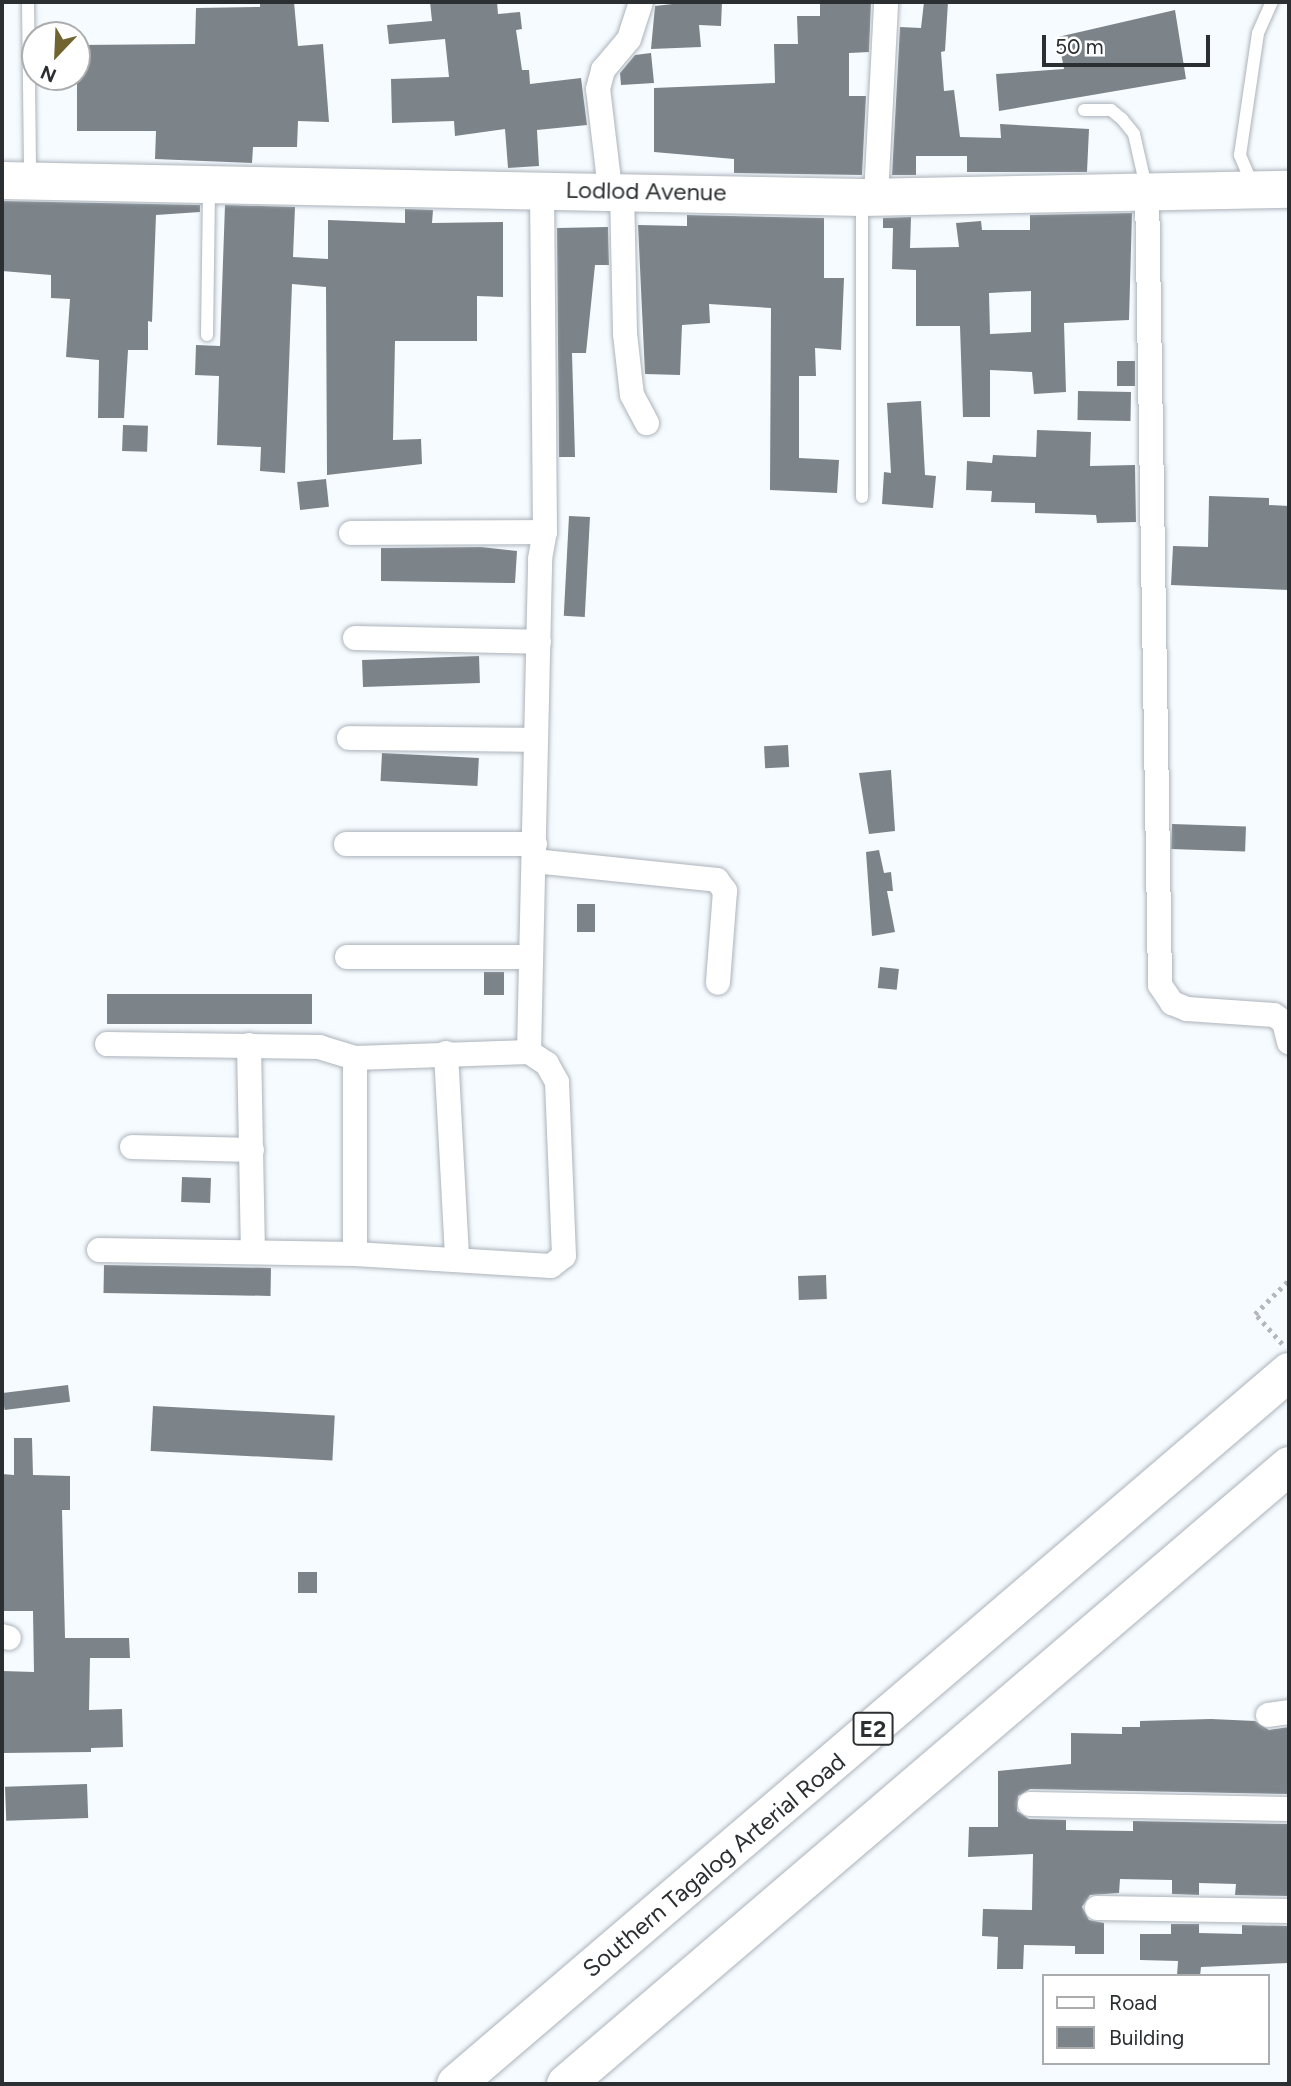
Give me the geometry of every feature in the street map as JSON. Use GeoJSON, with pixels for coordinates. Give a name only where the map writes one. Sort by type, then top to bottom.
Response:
{"type":"FeatureCollection","features":[{"type":"Feature","properties":{"kind":"highway","name":"Southern Tagalog Arterial Road"},"geometry":{"type":"LineString","coordinates":[[456,2084],[1289,1372]]}},
{"type":"Feature","properties":{"kind":"highway"},"geometry":{"type":"LineString","coordinates":[[566,2084],[1289,1466]]}},
{"type":"Feature","properties":{"kind":"main road","name":"Lodlod Avenue"},"geometry":{"type":"LineString","coordinates":[[16,180],[616,189],[869,197],[1147,190],[1272,190]]}},
{"type":"Feature","properties":{"kind":"street"},"geometry":{"type":"LineString","coordinates":[[641,2],[629,39],[603,70],[598,89],[616,189],[625,334],[632,395],[647,423]]}},
{"type":"Feature","properties":{"kind":"street"},"geometry":{"type":"LineString","coordinates":[[869,197],[886,2]]}},
{"type":"Feature","properties":{"kind":"street"},"geometry":{"type":"LineString","coordinates":[[529,1052],[540,559],[537,531],[534,344],[535,189]]}},
{"type":"Feature","properties":{"kind":"street"},"geometry":{"type":"LineString","coordinates":[[1147,190],[1160,985],[1172,1003],[1187,1009],[1251,1012],[1287,1028]]}},
{"type":"Feature","properties":{"kind":"street"},"geometry":{"type":"LineString","coordinates":[[351,533],[537,531]]}},
{"type":"Feature","properties":{"kind":"street"},"geometry":{"type":"LineString","coordinates":[[355,638],[539,642]]}},
{"type":"Feature","properties":{"kind":"street"},"geometry":{"type":"LineString","coordinates":[[349,738],[537,740]]}},
{"type":"Feature","properties":{"kind":"street"},"geometry":{"type":"LineString","coordinates":[[346,844],[534,853],[718,880],[724,891],[718,983]]}},
{"type":"Feature","properties":{"kind":"street"},"geometry":{"type":"LineString","coordinates":[[347,957],[531,957]]}},
{"type":"Feature","properties":{"kind":"street"},"geometry":{"type":"LineString","coordinates":[[99,1250],[355,1254],[457,1258],[551,1266],[564,1256],[556,1082],[547,1064],[529,1052],[355,1058],[320,1047],[107,1044]]}},
{"type":"Feature","properties":{"kind":"street"},"geometry":{"type":"LineString","coordinates":[[248,1045],[253,1150],[253,1251]]}},
{"type":"Feature","properties":{"kind":"street"},"geometry":{"type":"LineString","coordinates":[[446,1053],[457,1258]]}},
{"type":"Feature","properties":{"kind":"street"},"geometry":{"type":"LineString","coordinates":[[355,1058],[355,1254]]}},
{"type":"Feature","properties":{"kind":"street"},"geometry":{"type":"LineString","coordinates":[[132,1147],[253,1150]]}},
{"type":"Feature","properties":{"kind":"street"},"geometry":{"type":"LineString","coordinates":[[1030,1804],[1289,1809]]}},
{"type":"Feature","properties":{"kind":"street"},"geometry":{"type":"LineString","coordinates":[[1097,1908],[1289,1911]]}},
{"type":"Feature","properties":{"kind":"lane"},"geometry":{"type":"LineString","coordinates":[[16,180],[28,2]]}},
{"type":"Feature","properties":{"kind":"lane"},"geometry":{"type":"LineString","coordinates":[[1272,2],[1258,33],[1240,155],[1272,190]]}},
{"type":"Feature","properties":{"kind":"lane"},"geometry":{"type":"LineString","coordinates":[[1084,110],[1111,110],[1122,118],[1134,134],[1147,190]]}},
{"type":"Feature","properties":{"kind":"lane"},"geometry":{"type":"LineString","coordinates":[[207,335],[209,184]]}},
{"type":"Feature","properties":{"kind":"lane"},"geometry":{"type":"LineString","coordinates":[[862,497],[869,197]]}},
{"type":"Feature","properties":{"kind":"path"},"geometry":{"type":"LineString","coordinates":[[1289,1280],[1255,1314],[1289,1353]]}},
{"type":"Feature","properties":{"kind":"building"},"geometry":{"type":"Polygon","coordinates":[[[260,2],[294,2],[298,46],[323,44],[329,122],[298,121],[297,147],[253,147],[252,163],[155,159],[156,131],[77,131],[77,91],[91,91],[91,45],[195,44],[196,8],[260,7],[260,2]]]}},
{"type":"Feature","properties":{"kind":"building"},"geometry":{"type":"Polygon","coordinates":[[[430,2],[497,2],[498,14],[520,12],[522,29],[516,30],[522,70],[529,70],[530,84],[581,78],[587,125],[537,130],[539,166],[508,168],[505,129],[455,136],[454,121],[392,123],[391,79],[449,77],[445,39],[389,44],[387,25],[432,21],[430,2]]]}},
{"type":"Feature","properties":{"kind":"building"},"geometry":{"type":"Polygon","coordinates":[[[722,2],[721,26],[699,25],[701,47],[651,49],[655,6],[722,2]]]}},
{"type":"Feature","properties":{"kind":"building"},"geometry":{"type":"Polygon","coordinates":[[[820,2],[871,2],[869,52],[849,53],[849,96],[866,96],[862,175],[734,173],[734,159],[654,152],[654,88],[775,83],[774,44],[798,44],[797,16],[820,16],[820,2]]]}},
{"type":"Feature","properties":{"kind":"building"},"geometry":{"type":"Polygon","coordinates":[[[924,2],[948,2],[945,51],[941,52],[944,91],[954,90],[960,137],[1001,138],[1000,124],[1089,129],[1087,172],[967,172],[967,156],[916,156],[916,175],[892,175],[900,27],[921,28],[924,2]]]}},
{"type":"Feature","properties":{"kind":"building"},"geometry":{"type":"Polygon","coordinates":[[[1175,10],[1186,79],[999,111],[996,74],[1064,69],[1058,37],[1175,10]]]}},
{"type":"Feature","properties":{"kind":"building"},"geometry":{"type":"Polygon","coordinates":[[[651,53],[654,83],[621,85],[620,73],[635,55],[651,53]]]}},
{"type":"Feature","properties":{"kind":"building"},"geometry":{"type":"Polygon","coordinates":[[[2,201],[200,205],[200,212],[156,215],[152,322],[148,321],[148,350],[128,350],[124,418],[98,418],[99,360],[66,357],[70,299],[51,298],[51,275],[2,271],[2,201]]]}},
{"type":"Feature","properties":{"kind":"building"},"geometry":{"type":"Polygon","coordinates":[[[225,205],[295,207],[293,257],[328,259],[328,220],[405,223],[405,209],[433,210],[432,223],[503,222],[503,297],[477,296],[477,341],[395,341],[393,440],[421,439],[422,464],[327,475],[326,287],[292,284],[285,473],[260,471],[261,447],[217,445],[219,376],[195,375],[196,345],[220,346],[225,205]]]}},
{"type":"Feature","properties":{"kind":"building"},"geometry":{"type":"Polygon","coordinates":[[[1132,213],[1129,320],[1064,323],[1066,392],[1034,394],[1032,372],[990,370],[990,417],[963,417],[960,326],[916,326],[916,270],[892,269],[893,228],[883,228],[883,218],[911,217],[910,248],[959,247],[956,223],[981,221],[982,230],[1030,230],[1030,215],[1132,213]],[[1031,291],[989,293],[990,334],[1031,332],[1031,291]]]}},
{"type":"Feature","properties":{"kind":"building"},"geometry":{"type":"Polygon","coordinates":[[[687,215],[824,218],[824,278],[844,278],[841,350],[815,348],[816,376],[799,376],[799,458],[839,460],[837,493],[770,490],[771,308],[709,304],[710,323],[682,325],[680,375],[645,374],[638,225],[687,226],[687,215]]]}},
{"type":"Feature","properties":{"kind":"building"},"geometry":{"type":"Polygon","coordinates":[[[608,227],[609,265],[595,265],[586,353],[572,353],[575,457],[559,457],[557,228],[608,227]]]}},
{"type":"Feature","properties":{"kind":"building"},"geometry":{"type":"Polygon","coordinates":[[[1117,361],[1135,361],[1135,386],[1117,386],[1117,361]]]}},
{"type":"Feature","properties":{"kind":"building"},"geometry":{"type":"Polygon","coordinates":[[[1078,391],[1131,392],[1130,421],[1077,420],[1078,391]]]}},
{"type":"Feature","properties":{"kind":"building"},"geometry":{"type":"Polygon","coordinates":[[[921,401],[925,475],[936,476],[933,508],[882,504],[884,472],[891,473],[887,403],[921,401]]]}},
{"type":"Feature","properties":{"kind":"building"},"geometry":{"type":"Polygon","coordinates":[[[123,425],[148,426],[147,452],[122,451],[123,425]]]}},
{"type":"Feature","properties":{"kind":"building"},"geometry":{"type":"Polygon","coordinates":[[[1037,430],[1091,432],[1090,466],[1135,465],[1136,522],[1097,523],[1096,515],[1035,513],[1035,503],[991,502],[992,491],[966,490],[967,461],[992,463],[993,455],[1036,457],[1037,430]]]}},
{"type":"Feature","properties":{"kind":"building"},"geometry":{"type":"Polygon","coordinates":[[[326,479],[329,507],[300,510],[297,482],[326,479]]]}},
{"type":"Feature","properties":{"kind":"building"},"geometry":{"type":"Polygon","coordinates":[[[1209,496],[1269,498],[1269,505],[1289,506],[1289,590],[1171,585],[1173,546],[1208,547],[1209,496]]]}},
{"type":"Feature","properties":{"kind":"building"},"geometry":{"type":"Polygon","coordinates":[[[569,516],[590,517],[585,617],[564,616],[569,516]]]}},
{"type":"Feature","properties":{"kind":"building"},"geometry":{"type":"Polygon","coordinates":[[[481,547],[517,551],[515,583],[381,581],[381,548],[481,547]]]}},
{"type":"Feature","properties":{"kind":"building"},"geometry":{"type":"Polygon","coordinates":[[[479,656],[480,683],[363,687],[362,660],[479,656]]]}},
{"type":"Feature","properties":{"kind":"building"},"geometry":{"type":"Polygon","coordinates":[[[788,745],[789,767],[765,768],[764,746],[788,745]]]}},
{"type":"Feature","properties":{"kind":"building"},"geometry":{"type":"Polygon","coordinates":[[[382,753],[479,758],[477,786],[381,781],[382,753]]]}},
{"type":"Feature","properties":{"kind":"building"},"geometry":{"type":"Polygon","coordinates":[[[891,770],[895,831],[869,834],[859,773],[891,770]]]}},
{"type":"Feature","properties":{"kind":"building"},"geometry":{"type":"Polygon","coordinates":[[[1172,824],[1246,827],[1245,852],[1171,849],[1172,824]]]}},
{"type":"Feature","properties":{"kind":"building"},"geometry":{"type":"Polygon","coordinates":[[[879,850],[884,873],[891,872],[893,891],[887,891],[895,932],[872,936],[866,852],[879,850]]]}},
{"type":"Feature","properties":{"kind":"building"},"geometry":{"type":"Polygon","coordinates":[[[577,904],[595,904],[595,932],[577,932],[577,904]]]}},
{"type":"Feature","properties":{"kind":"building"},"geometry":{"type":"Polygon","coordinates":[[[880,967],[899,969],[897,990],[878,988],[880,967]]]}},
{"type":"Feature","properties":{"kind":"building"},"geometry":{"type":"Polygon","coordinates":[[[484,972],[504,972],[504,995],[484,995],[484,972]]]}},
{"type":"Feature","properties":{"kind":"building"},"geometry":{"type":"Polygon","coordinates":[[[107,994],[312,994],[312,1024],[107,1024],[107,994]]]}},
{"type":"Feature","properties":{"kind":"building"},"geometry":{"type":"Polygon","coordinates":[[[182,1177],[211,1178],[210,1203],[181,1202],[182,1177]]]}},
{"type":"Feature","properties":{"kind":"building"},"geometry":{"type":"Polygon","coordinates":[[[104,1265],[271,1268],[270,1296],[104,1293],[104,1265]]]}},
{"type":"Feature","properties":{"kind":"building"},"geometry":{"type":"Polygon","coordinates":[[[826,1275],[827,1299],[799,1300],[798,1276],[826,1275]]]}},
{"type":"Feature","properties":{"kind":"building"},"geometry":{"type":"Polygon","coordinates":[[[68,1385],[70,1402],[5,1410],[2,1393],[68,1385]]]}},
{"type":"Feature","properties":{"kind":"building"},"geometry":{"type":"Polygon","coordinates":[[[153,1406],[335,1416],[332,1460],[151,1451],[153,1406]]]}},
{"type":"Feature","properties":{"kind":"building"},"geometry":{"type":"Polygon","coordinates":[[[14,1438],[32,1438],[33,1475],[70,1476],[70,1510],[62,1510],[65,1638],[129,1638],[130,1658],[90,1658],[89,1710],[122,1709],[123,1747],[91,1748],[91,1752],[2,1753],[2,1671],[34,1672],[33,1611],[2,1611],[2,1474],[14,1475],[14,1438]]]}},
{"type":"Feature","properties":{"kind":"building"},"geometry":{"type":"Polygon","coordinates":[[[298,1572],[317,1572],[317,1593],[298,1593],[298,1572]]]}},
{"type":"Feature","properties":{"kind":"building"},"geometry":{"type":"Polygon","coordinates":[[[1140,1721],[1255,1721],[1269,1730],[1289,1727],[1288,1794],[1030,1789],[1018,1796],[1017,1811],[1029,1819],[1066,1820],[1066,1830],[1133,1831],[1133,1821],[1288,1824],[1289,1896],[1235,1895],[1236,1884],[1199,1883],[1199,1895],[1172,1894],[1172,1880],[1120,1879],[1119,1893],[1090,1895],[1082,1907],[1089,1920],[1104,1923],[1104,1954],[1075,1954],[1075,1946],[1024,1945],[1023,1969],[997,1969],[998,1937],[982,1936],[983,1909],[1032,1910],[1033,1854],[968,1857],[969,1827],[998,1827],[998,1771],[1071,1764],[1071,1733],[1122,1734],[1122,1727],[1140,1727],[1140,1721]]]}},
{"type":"Feature","properties":{"kind":"building"},"geometry":{"type":"Polygon","coordinates":[[[87,1784],[88,1818],[6,1821],[5,1787],[87,1784]]]}},
{"type":"Feature","properties":{"kind":"building"},"geometry":{"type":"Polygon","coordinates":[[[1171,1924],[1199,1924],[1199,1933],[1242,1934],[1242,1925],[1289,1926],[1289,1963],[1201,1967],[1200,1974],[1177,1974],[1178,1961],[1140,1960],[1140,1934],[1171,1934],[1171,1924]]]}}]}
